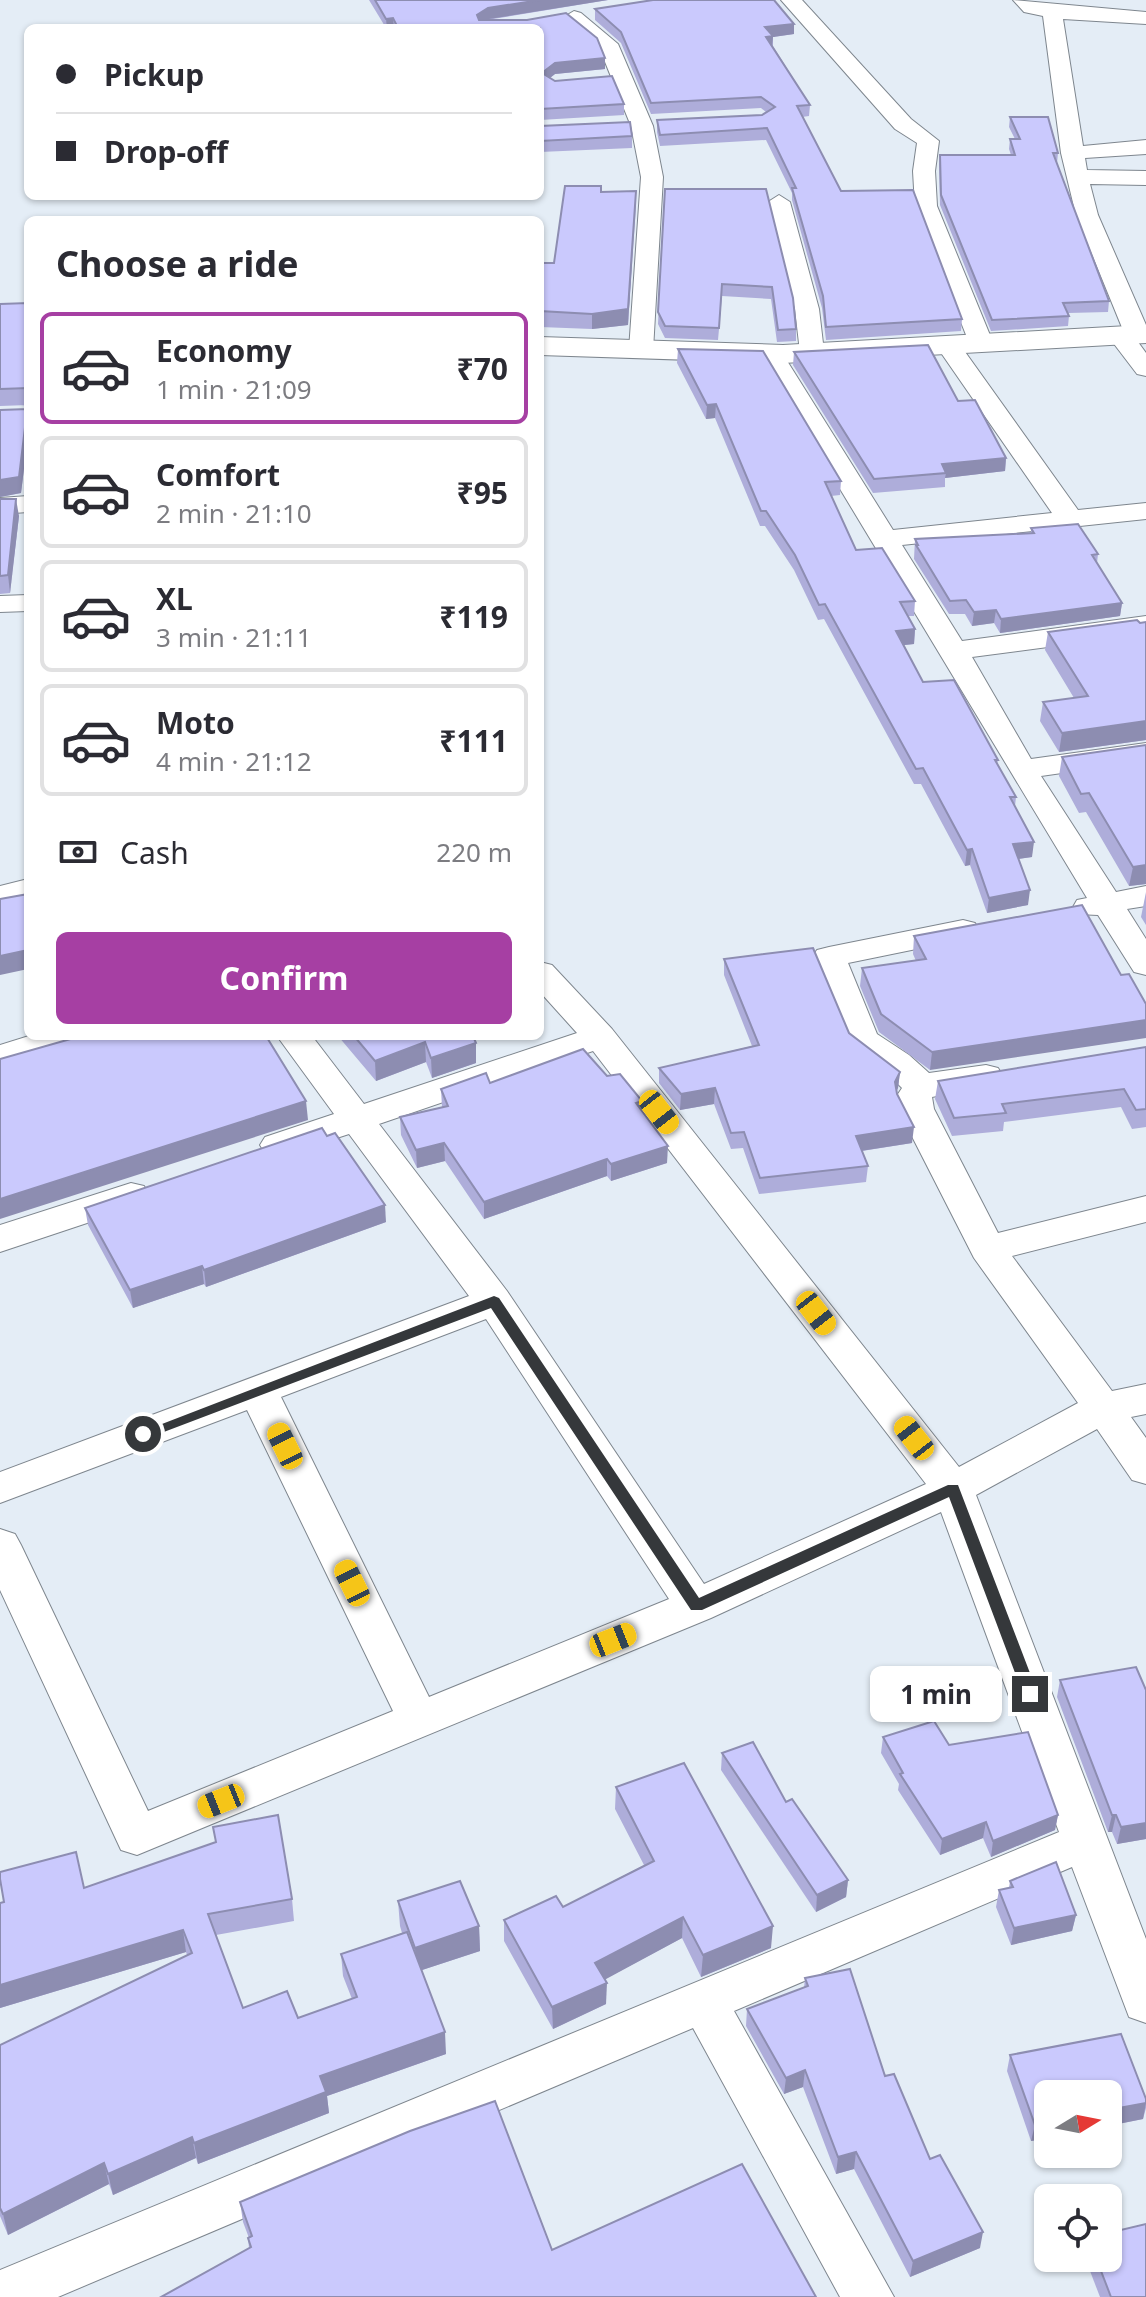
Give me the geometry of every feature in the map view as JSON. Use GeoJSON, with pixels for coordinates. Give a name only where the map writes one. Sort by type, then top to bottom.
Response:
{"type":"FeatureCollection","features":[{"type":"Feature","properties":{"kind":"street"},"geometry":{"type":"LineString","coordinates":[[791,0],[903,124],[928,141],[924,171],[926,206],[982,345]]}},
{"type":"Feature","properties":{"kind":"street"},"geometry":{"type":"LineString","coordinates":[[1023,0],[1031,8],[1052,12],[1146,18]]}},
{"type":"Feature","properties":{"kind":"street"},"geometry":{"type":"LineString","coordinates":[[604,11],[567,18],[608,44],[642,126],[652,177],[641,350]]}},
{"type":"Feature","properties":{"kind":"street"},"geometry":{"type":"LineString","coordinates":[[1052,12],[1072,153],[1087,215],[1135,323],[1146,369]]}},
{"type":"Feature","properties":{"kind":"street"},"geometry":{"type":"LineString","coordinates":[[596,79],[622,77]]}},
{"type":"Feature","properties":{"kind":"street"},"geometry":{"type":"LineString","coordinates":[[613,127],[671,124]]}},
{"type":"Feature","properties":{"kind":"street"},"geometry":{"type":"LineString","coordinates":[[1072,153],[1146,147]]}},
{"type":"Feature","properties":{"kind":"street"},"geometry":{"type":"LineString","coordinates":[[1077,177],[1146,178]]}},
{"type":"Feature","properties":{"kind":"street"},"geometry":{"type":"LineString","coordinates":[[779,202],[807,309],[812,352]]}},
{"type":"Feature","properties":{"kind":"street"},"geometry":{"type":"LineString","coordinates":[[544,346],[770,353],[949,347],[1135,323]]}},
{"type":"Feature","properties":{"kind":"street"},"geometry":{"type":"LineString","coordinates":[[949,347],[1071,520]]}},
{"type":"Feature","properties":{"kind":"street"},"geometry":{"type":"LineString","coordinates":[[770,353],[954,651],[1022,769],[1146,965]]}},
{"type":"Feature","properties":{"kind":"street"},"geometry":{"type":"LineString","coordinates":[[0,506],[24,504]]}},
{"type":"Feature","properties":{"kind":"street"},"geometry":{"type":"LineString","coordinates":[[885,539],[1146,511]]}},
{"type":"Feature","properties":{"kind":"street"},"geometry":{"type":"LineString","coordinates":[[0,604],[24,603]]}},
{"type":"Feature","properties":{"kind":"street"},"geometry":{"type":"LineString","coordinates":[[954,651],[1146,625]]}},
{"type":"Feature","properties":{"kind":"street"},"geometry":{"type":"LineString","coordinates":[[1022,769],[1146,752]]}},
{"type":"Feature","properties":{"kind":"street"},"geometry":{"type":"LineString","coordinates":[[0,896],[24,890]]}},
{"type":"Feature","properties":{"kind":"street"},"geometry":{"type":"LineString","coordinates":[[1063,912],[1146,896]]}},
{"type":"Feature","properties":{"kind":"street"},"geometry":{"type":"LineString","coordinates":[[921,1086],[897,1063],[862,1040],[829,957],[987,926]]}},
{"type":"Feature","properties":{"kind":"street"},"geometry":{"type":"LineString","coordinates":[[544,976],[600,1037],[953,1489],[1146,2002]]}},
{"type":"Feature","properties":{"kind":"street"},"geometry":{"type":"LineString","coordinates":[[252,1153],[600,1037]]}},
{"type":"Feature","properties":{"kind":"street"},"geometry":{"type":"LineString","coordinates":[[0,1057],[53,1040]]}},
{"type":"Feature","properties":{"kind":"street"},"geometry":{"type":"LineString","coordinates":[[297,1040],[494,1301],[696,1606]]}},
{"type":"Feature","properties":{"kind":"street"},"geometry":{"type":"LineString","coordinates":[[1026,1070],[921,1086],[914,1097],[916,1109],[987,1249],[1146,1469]]}},
{"type":"Feature","properties":{"kind":"street"},"geometry":{"type":"LineString","coordinates":[[0,1239],[163,1184]]}},
{"type":"Feature","properties":{"kind":"street"},"geometry":{"type":"LineString","coordinates":[[987,1249],[1146,1209]]}},
{"type":"Feature","properties":{"kind":"street"},"geometry":{"type":"LineString","coordinates":[[0,1488],[494,1301]]}},
{"type":"Feature","properties":{"kind":"street"},"geometry":{"type":"LineString","coordinates":[[258,1391],[419,1720]]}},
{"type":"Feature","properties":{"kind":"street"},"geometry":{"type":"LineString","coordinates":[[0,1545],[137,1836],[696,1606],[953,1489],[1103,1408],[1146,1399]]}},
{"type":"Feature","properties":{"kind":"street"},"geometry":{"type":"LineString","coordinates":[[0,2296],[1086,1841]]}},
{"type":"Feature","properties":{"kind":"street"},"geometry":{"type":"LineString","coordinates":[[704,2002],[868,2297]]}},
{"type":"Feature","properties":{"kind":"building"},"geometry":{"type":"Polygon","coordinates":[[[375,0],[540,0],[488,8],[477,15],[479,20],[527,20],[566,13],[597,38],[605,58],[555,63],[544,71],[544,24],[396,24],[393,18],[386,19],[375,0]]]}},
{"type":"Feature","properties":{"kind":"building"},"geometry":{"type":"Polygon","coordinates":[[[653,0],[774,0],[794,24],[765,27],[773,36],[766,37],[810,105],[797,106],[841,191],[913,190],[962,319],[826,327],[823,296],[792,188],[796,188],[767,128],[660,135],[657,120],[762,115],[775,107],[761,97],[651,103],[621,32],[595,9],[653,0]]]}},
{"type":"Feature","properties":{"kind":"building"},"geometry":{"type":"Polygon","coordinates":[[[544,74],[555,81],[612,76],[624,104],[544,109],[544,74]]]}},
{"type":"Feature","properties":{"kind":"building"},"geometry":{"type":"Polygon","coordinates":[[[1010,117],[1048,117],[1058,153],[1053,153],[1109,301],[1063,303],[1069,316],[992,320],[941,195],[940,155],[1015,155],[1010,139],[1020,139],[1010,117]]]}},
{"type":"Feature","properties":{"kind":"building"},"geometry":{"type":"Polygon","coordinates":[[[630,122],[632,136],[544,141],[544,126],[630,122]]]}},
{"type":"Feature","properties":{"kind":"building"},"geometry":{"type":"Polygon","coordinates":[[[565,186],[601,186],[601,192],[636,191],[628,309],[592,314],[544,311],[544,263],[554,263],[565,186]]]}},
{"type":"Feature","properties":{"kind":"building"},"geometry":{"type":"Polygon","coordinates":[[[665,189],[766,189],[793,298],[796,329],[778,330],[772,287],[722,284],[719,328],[665,326],[658,312],[665,189]]]}},
{"type":"Feature","properties":{"kind":"building"},"geometry":{"type":"Polygon","coordinates":[[[24,303],[24,388],[0,389],[0,304],[24,303]]]}},
{"type":"Feature","properties":{"kind":"building"},"geometry":{"type":"Polygon","coordinates":[[[928,345],[958,401],[975,400],[1006,458],[942,464],[946,473],[874,479],[794,352],[928,345]]]}},
{"type":"Feature","properties":{"kind":"building"},"geometry":{"type":"Polygon","coordinates":[[[678,349],[763,351],[841,481],[825,482],[856,550],[882,548],[915,601],[900,602],[915,629],[896,631],[923,682],[954,680],[998,760],[995,760],[1016,797],[1010,797],[1034,842],[1013,844],[1030,890],[989,898],[972,849],[967,850],[923,768],[916,769],[825,604],[819,605],[795,555],[766,511],[761,511],[716,404],[707,405],[678,349]]]}},
{"type":"Feature","properties":{"kind":"building"},"geometry":{"type":"Polygon","coordinates":[[[24,409],[19,477],[0,480],[0,410],[24,409]]]}},
{"type":"Feature","properties":{"kind":"building"},"geometry":{"type":"Polygon","coordinates":[[[0,499],[16,499],[8,575],[0,576],[0,499]]]}},
{"type":"Feature","properties":{"kind":"building"},"geometry":{"type":"Polygon","coordinates":[[[1078,524],[1098,554],[1092,555],[1122,603],[1001,619],[996,610],[974,612],[966,600],[950,601],[915,539],[1034,533],[1031,528],[1078,524]]]}},
{"type":"Feature","properties":{"kind":"building"},"geometry":{"type":"Polygon","coordinates":[[[1137,620],[1146,622],[1146,721],[1062,733],[1043,702],[1088,696],[1048,632],[1137,620]]]}},
{"type":"Feature","properties":{"kind":"building"},"geometry":{"type":"Polygon","coordinates":[[[1146,745],[1146,865],[1133,867],[1089,793],[1081,794],[1062,757],[1146,745]]]}},
{"type":"Feature","properties":{"kind":"building"},"geometry":{"type":"Polygon","coordinates":[[[24,895],[24,951],[0,956],[0,899],[24,895]]]}},
{"type":"Feature","properties":{"kind":"building"},"geometry":{"type":"Polygon","coordinates":[[[1082,905],[1121,975],[1129,974],[1146,1004],[1146,1020],[932,1052],[881,1014],[862,968],[926,959],[914,936],[1082,905]]]}},
{"type":"Feature","properties":{"kind":"building"},"geometry":{"type":"Polygon","coordinates":[[[813,948],[849,1033],[900,1072],[895,1082],[897,1094],[914,1127],[856,1136],[868,1166],[760,1178],[744,1132],[731,1133],[715,1088],[681,1094],[659,1068],[759,1045],[724,959],[813,948]]]}},
{"type":"Feature","properties":{"kind":"building"},"geometry":{"type":"Polygon","coordinates":[[[67,1040],[268,1040],[306,1101],[0,1199],[0,1059],[67,1040]]]}},
{"type":"Feature","properties":{"kind":"building"},"geometry":{"type":"Polygon","coordinates":[[[357,1040],[475,1040],[476,1043],[431,1058],[425,1042],[375,1061],[357,1040]]]}},
{"type":"Feature","properties":{"kind":"building"},"geometry":{"type":"Polygon","coordinates":[[[1146,1047],[1146,1109],[1136,1110],[1124,1089],[1002,1104],[1006,1113],[954,1118],[938,1081],[1146,1047]]]}},
{"type":"Feature","properties":{"kind":"building"},"geometry":{"type":"Polygon","coordinates":[[[583,1049],[607,1076],[620,1074],[642,1101],[636,1103],[668,1146],[611,1164],[607,1159],[484,1202],[444,1143],[416,1150],[400,1117],[448,1106],[441,1089],[486,1073],[490,1083],[583,1049]]]}},
{"type":"Feature","properties":{"kind":"building"},"geometry":{"type":"Polygon","coordinates":[[[322,1128],[327,1136],[335,1133],[385,1205],[204,1270],[202,1266],[130,1290],[85,1208],[322,1128]]]}},
{"type":"Feature","properties":{"kind":"building"},"geometry":{"type":"Polygon","coordinates":[[[1136,1667],[1146,1690],[1146,1823],[1121,1827],[1116,1815],[1112,1815],[1060,1680],[1136,1667]]]}},
{"type":"Feature","properties":{"kind":"building"},"geometry":{"type":"Polygon","coordinates":[[[934,1721],[949,1745],[1028,1732],[1058,1815],[993,1841],[986,1822],[942,1839],[900,1774],[903,1773],[883,1737],[934,1721]]]}},
{"type":"Feature","properties":{"kind":"building"},"geometry":{"type":"Polygon","coordinates":[[[753,1742],[786,1802],[792,1799],[848,1880],[817,1895],[722,1753],[753,1742]]]}},
{"type":"Feature","properties":{"kind":"building"},"geometry":{"type":"Polygon","coordinates":[[[684,1763],[773,1926],[703,1955],[683,1917],[595,1963],[607,1983],[552,2007],[504,1920],[556,1896],[563,1907],[654,1861],[616,1787],[684,1763]]]}},
{"type":"Feature","properties":{"kind":"building"},"geometry":{"type":"Polygon","coordinates":[[[278,1815],[292,1899],[208,1914],[243,2008],[287,1991],[298,2018],[357,1997],[341,1954],[407,1932],[445,2032],[320,2076],[326,2092],[194,2143],[192,2137],[108,2174],[104,2163],[3,2214],[0,2208],[0,2045],[192,1953],[183,1930],[0,1985],[0,1903],[4,1902],[0,1872],[76,1852],[84,1888],[216,1842],[213,1827],[278,1815]]]}},
{"type":"Feature","properties":{"kind":"building"},"geometry":{"type":"Polygon","coordinates":[[[1056,1862],[1076,1915],[1014,1928],[999,1890],[1013,1887],[1010,1881],[1056,1862]]]}},
{"type":"Feature","properties":{"kind":"building"},"geometry":{"type":"Polygon","coordinates":[[[460,1881],[479,1926],[415,1948],[398,1901],[460,1881]]]}},
{"type":"Feature","properties":{"kind":"building"},"geometry":{"type":"Polygon","coordinates":[[[850,1969],[885,2076],[894,2074],[930,2159],[940,2155],[983,2232],[913,2261],[856,2152],[838,2157],[805,2070],[786,2078],[747,2009],[808,1986],[805,1978],[850,1969]]]}},
{"type":"Feature","properties":{"kind":"building"},"geometry":{"type":"Polygon","coordinates":[[[1121,2034],[1146,2103],[1122,2107],[1122,2080],[1034,2080],[1034,2122],[1010,2055],[1121,2034]]]}},
{"type":"Feature","properties":{"kind":"building"},"geometry":{"type":"Polygon","coordinates":[[[495,2101],[552,2250],[742,2164],[816,2297],[161,2297],[251,2247],[248,2238],[252,2236],[240,2202],[410,2131],[495,2101]]]}},
{"type":"Feature","properties":{"kind":"building"},"geometry":{"type":"Polygon","coordinates":[[[1146,2224],[1146,2297],[1111,2297],[1101,2272],[1122,2272],[1122,2230],[1146,2224]]]}},
{"type":"Feature","properties":{"kind":"route"},"geometry":{"type":"LineString","coordinates":[[143,1434],[494,1301],[696,1606],[953,1489],[1030,1694]]}}]}
